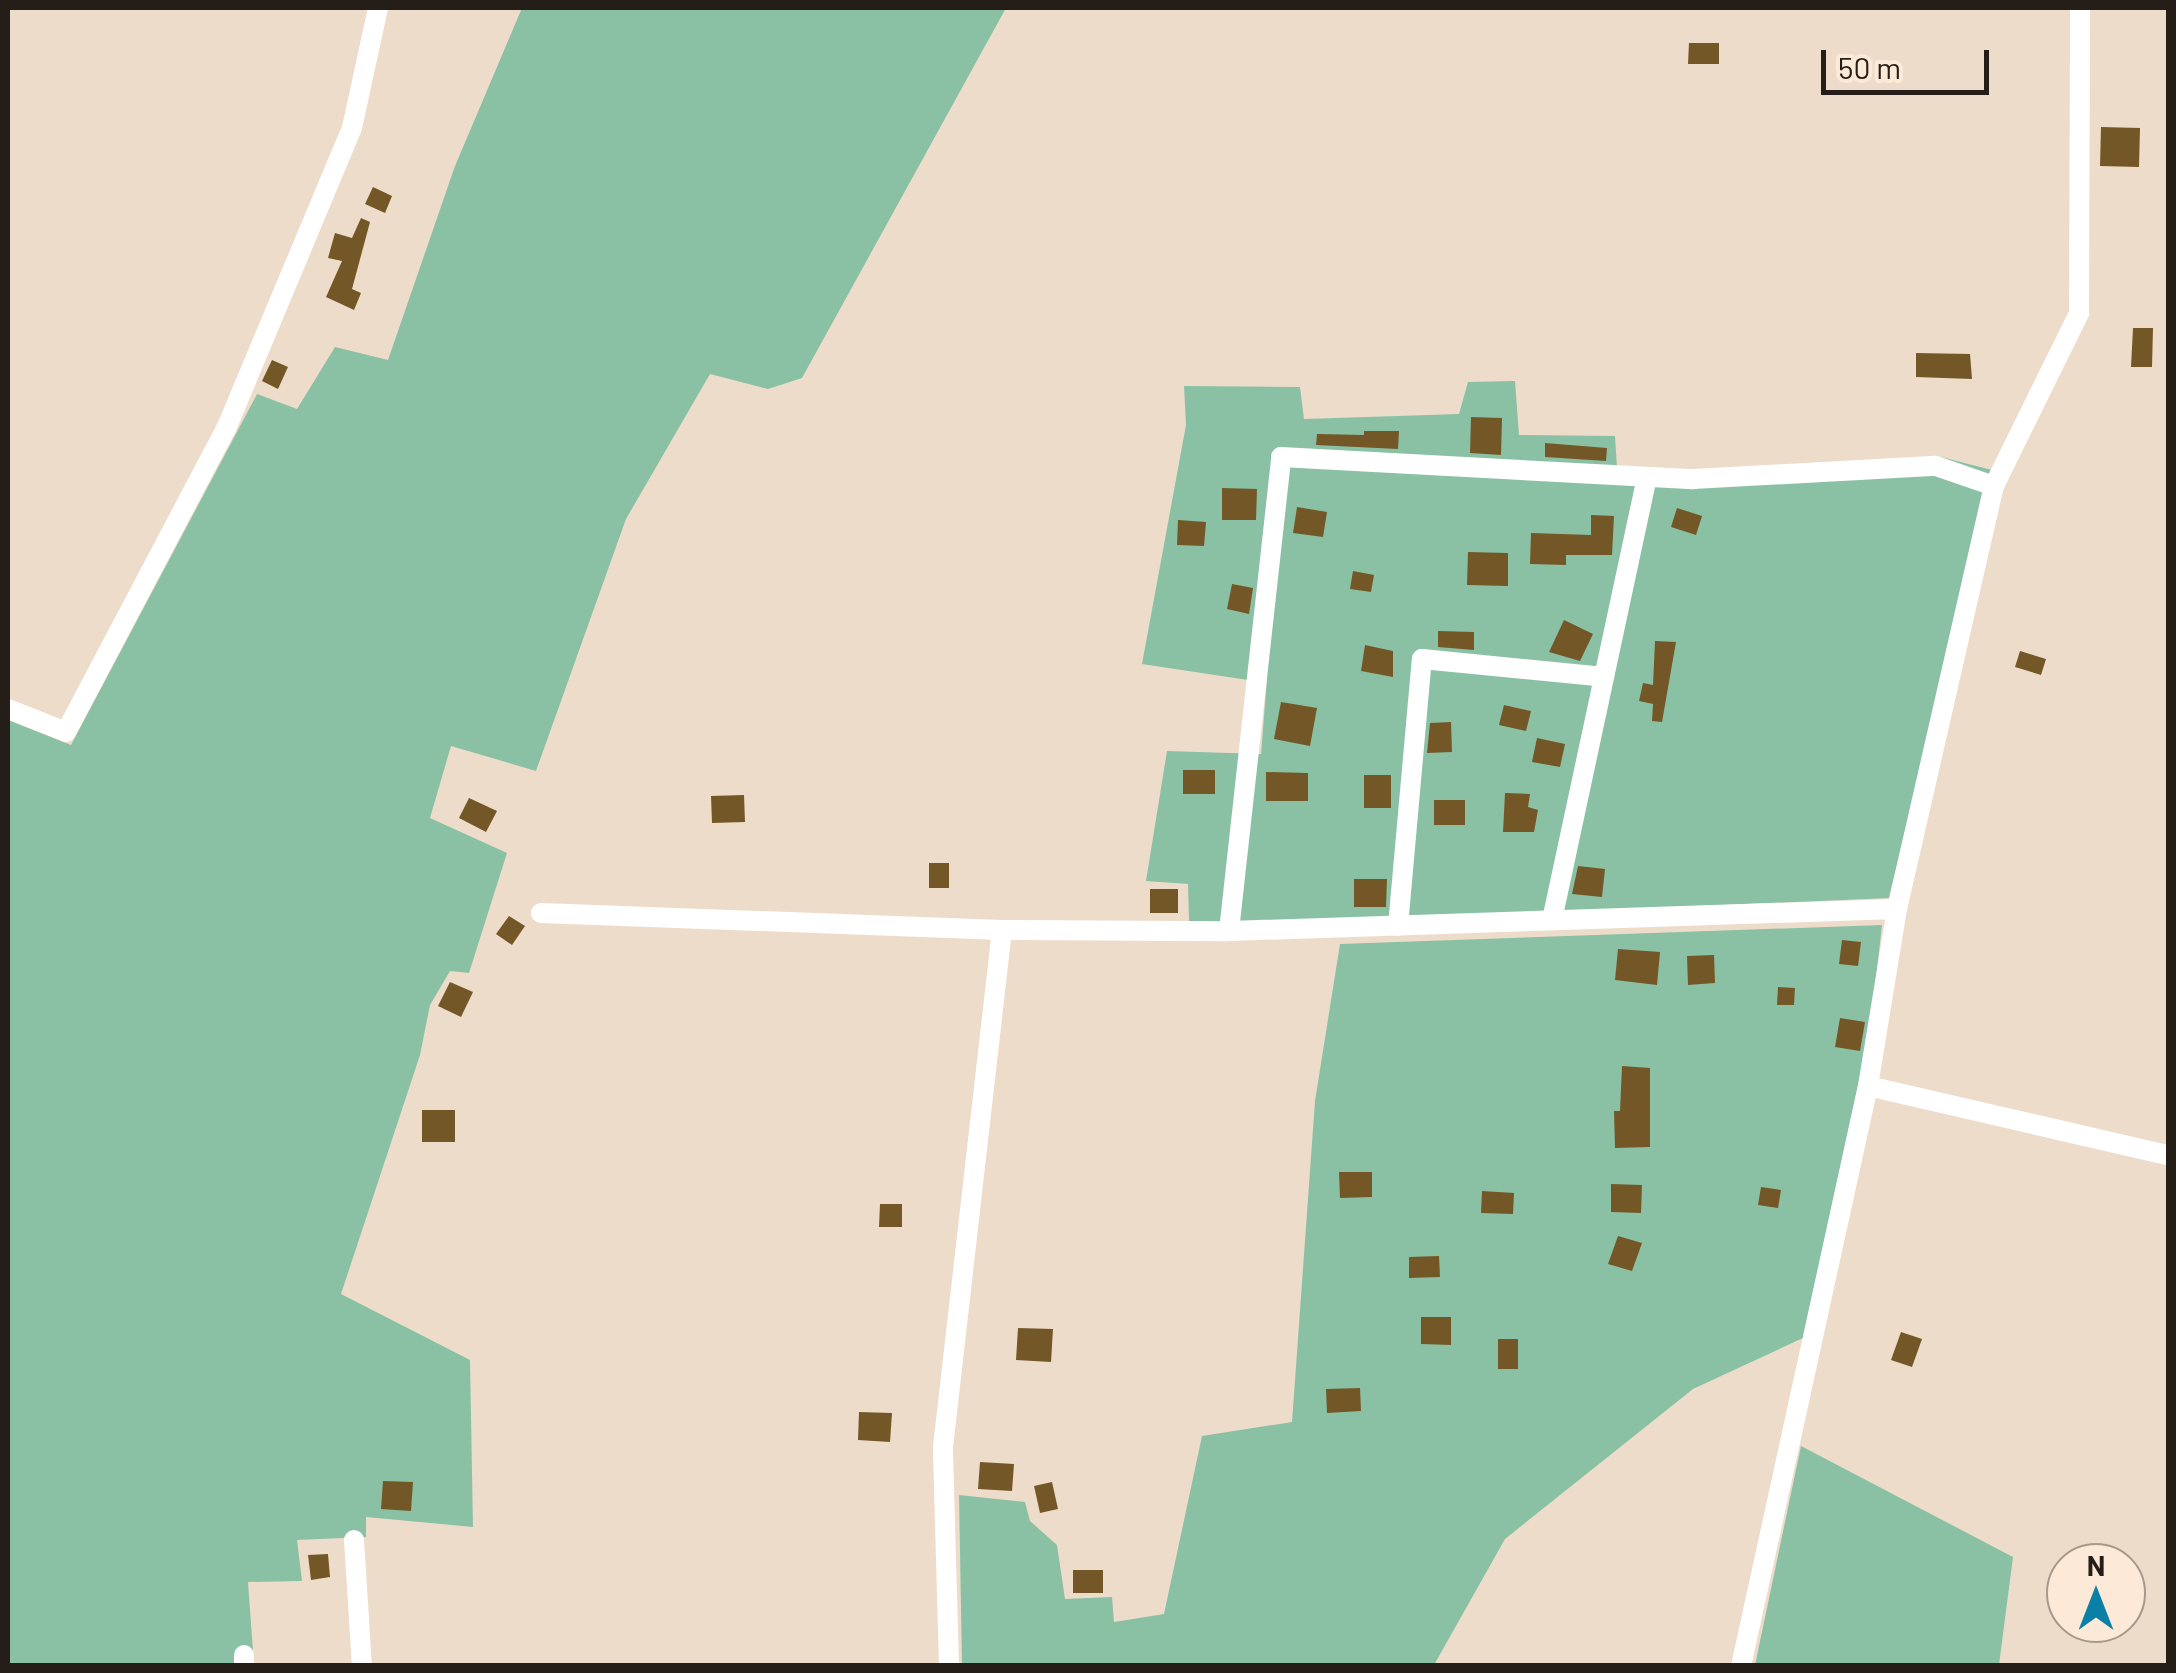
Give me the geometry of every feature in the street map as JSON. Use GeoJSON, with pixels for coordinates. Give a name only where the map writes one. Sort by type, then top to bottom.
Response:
{"type":"FeatureCollection","features":[{"type":"Feature","properties":{"kind":"street"},"geometry":{"type":"LineString","coordinates":[[8,709],[66,732],[75,716],[226,429],[352,128],[378,8]]}},
{"type":"Feature","properties":{"kind":"street"},"geometry":{"type":"LineString","coordinates":[[1741,1666],[1868,1086],[1897,909],[1994,486],[2079,313],[2080,8]]}},
{"type":"Feature","properties":{"kind":"street"},"geometry":{"type":"LineString","coordinates":[[1229,931],[1280,458],[1693,479],[1936,466],[1994,486]]}},
{"type":"Feature","properties":{"kind":"street"},"geometry":{"type":"LineString","coordinates":[[1552,920],[1647,477]]}},
{"type":"Feature","properties":{"kind":"street"},"geometry":{"type":"LineString","coordinates":[[1398,926],[1422,660],[1604,677]]}},
{"type":"Feature","properties":{"kind":"street"},"geometry":{"type":"LineString","coordinates":[[541,913],[1002,930],[1229,931],[1897,909]]}},
{"type":"Feature","properties":{"kind":"street"},"geometry":{"type":"LineString","coordinates":[[950,1666],[943,1447],[1002,930]]}},
{"type":"Feature","properties":{"kind":"street"},"geometry":{"type":"LineString","coordinates":[[1868,1086],[2168,1155]]}},
{"type":"Feature","properties":{"kind":"street"},"geometry":{"type":"LineString","coordinates":[[354,1540],[362,1666]]}},
{"type":"Feature","properties":{"kind":"green space"},"geometry":{"type":"Polygon","coordinates":[[[522,8],[1006,8],[802,378],[768,389],[710,374],[626,519],[536,771],[451,746],[430,818],[507,853],[469,973],[450,971],[430,1005],[420,1055],[341,1294],[470,1360],[473,1527],[366,1517],[366,1537],[297,1540],[302,1581],[248,1582],[254,1665],[8,1665],[8,720],[71,745],[257,394],[297,409],[335,347],[388,360],[455,166],[522,8]]]}},
{"type":"Feature","properties":{"kind":"green space"},"geometry":{"type":"Polygon","coordinates":[[[1515,381],[1519,435],[1615,436],[1617,467],[1701,473],[1937,456],[1992,470],[1889,898],[1241,925],[1189,921],[1188,884],[1146,881],[1167,751],[1261,754],[1267,679],[1248,680],[1142,664],[1186,425],[1184,386],[1300,387],[1304,419],[1459,414],[1468,382],[1515,381]]]}},
{"type":"Feature","properties":{"kind":"green space"},"geometry":{"type":"Polygon","coordinates":[[[1882,925],[1870,1031],[1803,1338],[1693,1389],[1505,1539],[1434,1665],[962,1665],[959,1495],[1025,1502],[1030,1521],[1057,1545],[1065,1599],[1112,1597],[1114,1622],[1164,1614],[1202,1436],[1292,1422],[1315,1101],[1340,944],[1882,925]]]}},
{"type":"Feature","properties":{"kind":"green space"},"geometry":{"type":"Polygon","coordinates":[[[1801,1446],[2013,1557],[1999,1665],[1755,1665],[1801,1446]]]}},
{"type":"Feature","properties":{"kind":"building"},"geometry":{"type":"Polygon","coordinates":[[[1689,43],[1719,43],[1719,64],[1688,64],[1689,43]]]}},
{"type":"Feature","properties":{"kind":"building"},"geometry":{"type":"Polygon","coordinates":[[[2101,127],[2140,128],[2139,167],[2100,166],[2101,127]]]}},
{"type":"Feature","properties":{"kind":"building"},"geometry":{"type":"Polygon","coordinates":[[[373,187],[392,196],[385,213],[365,204],[373,187]]]}},
{"type":"Feature","properties":{"kind":"building"},"geometry":{"type":"Polygon","coordinates":[[[361,218],[370,222],[352,289],[361,293],[354,310],[326,297],[342,261],[328,258],[335,233],[352,238],[361,218]]]}},
{"type":"Feature","properties":{"kind":"building"},"geometry":{"type":"Polygon","coordinates":[[[2133,328],[2153,328],[2152,367],[2131,367],[2133,328]]]}},
{"type":"Feature","properties":{"kind":"building"},"geometry":{"type":"Polygon","coordinates":[[[1916,353],[1970,354],[1972,379],[1916,377],[1916,353]]]}},
{"type":"Feature","properties":{"kind":"building"},"geometry":{"type":"Polygon","coordinates":[[[272,360],[288,367],[278,389],[262,381],[272,360]]]}},
{"type":"Feature","properties":{"kind":"building"},"geometry":{"type":"Polygon","coordinates":[[[1471,417],[1502,418],[1501,455],[1470,453],[1471,417]]]}},
{"type":"Feature","properties":{"kind":"building"},"geometry":{"type":"Polygon","coordinates":[[[1364,431],[1399,431],[1398,449],[1316,445],[1317,434],[1364,435],[1364,431]]]}},
{"type":"Feature","properties":{"kind":"building"},"geometry":{"type":"Polygon","coordinates":[[[1545,443],[1607,448],[1606,461],[1545,457],[1545,443]]]}},
{"type":"Feature","properties":{"kind":"building"},"geometry":{"type":"Polygon","coordinates":[[[1222,488],[1257,489],[1256,520],[1222,520],[1222,488]]]}},
{"type":"Feature","properties":{"kind":"building"},"geometry":{"type":"Polygon","coordinates":[[[1297,507],[1327,512],[1323,537],[1293,533],[1297,507]]]}},
{"type":"Feature","properties":{"kind":"building"},"geometry":{"type":"Polygon","coordinates":[[[1677,508],[1702,516],[1696,535],[1671,527],[1677,508]]]}},
{"type":"Feature","properties":{"kind":"building"},"geometry":{"type":"Polygon","coordinates":[[[1591,515],[1614,516],[1612,555],[1566,555],[1566,565],[1530,564],[1531,533],[1591,535],[1591,515]]]}},
{"type":"Feature","properties":{"kind":"building"},"geometry":{"type":"Polygon","coordinates":[[[1178,520],[1206,522],[1204,546],[1177,545],[1178,520]]]}},
{"type":"Feature","properties":{"kind":"building"},"geometry":{"type":"Polygon","coordinates":[[[1468,552],[1508,553],[1508,586],[1467,585],[1468,552]]]}},
{"type":"Feature","properties":{"kind":"building"},"geometry":{"type":"Polygon","coordinates":[[[1353,571],[1374,575],[1371,592],[1350,589],[1353,571]]]}},
{"type":"Feature","properties":{"kind":"building"},"geometry":{"type":"Polygon","coordinates":[[[1232,584],[1253,588],[1249,614],[1227,609],[1232,584]]]}},
{"type":"Feature","properties":{"kind":"building"},"geometry":{"type":"Polygon","coordinates":[[[1564,620],[1593,634],[1580,661],[1549,652],[1564,620]]]}},
{"type":"Feature","properties":{"kind":"building"},"geometry":{"type":"Polygon","coordinates":[[[1438,631],[1474,632],[1474,650],[1438,647],[1438,631]]]}},
{"type":"Feature","properties":{"kind":"building"},"geometry":{"type":"Polygon","coordinates":[[[1655,641],[1676,642],[1662,722],[1652,721],[1653,704],[1639,701],[1643,683],[1653,685],[1655,641]]]}},
{"type":"Feature","properties":{"kind":"building"},"geometry":{"type":"Polygon","coordinates":[[[1365,645],[1393,651],[1393,677],[1361,671],[1365,645]]]}},
{"type":"Feature","properties":{"kind":"building"},"geometry":{"type":"Polygon","coordinates":[[[2020,651],[2046,659],[2041,675],[2015,667],[2020,651]]]}},
{"type":"Feature","properties":{"kind":"building"},"geometry":{"type":"Polygon","coordinates":[[[1281,702],[1317,708],[1310,746],[1274,739],[1281,702]]]}},
{"type":"Feature","properties":{"kind":"building"},"geometry":{"type":"Polygon","coordinates":[[[1504,705],[1531,711],[1526,731],[1499,725],[1504,705]]]}},
{"type":"Feature","properties":{"kind":"building"},"geometry":{"type":"Polygon","coordinates":[[[1451,722],[1452,752],[1427,753],[1430,723],[1451,722]]]}},
{"type":"Feature","properties":{"kind":"building"},"geometry":{"type":"Polygon","coordinates":[[[1537,738],[1565,744],[1560,767],[1532,762],[1537,738]]]}},
{"type":"Feature","properties":{"kind":"building"},"geometry":{"type":"Polygon","coordinates":[[[1183,770],[1215,770],[1215,794],[1183,794],[1183,770]]]}},
{"type":"Feature","properties":{"kind":"building"},"geometry":{"type":"Polygon","coordinates":[[[1266,772],[1308,773],[1308,801],[1266,801],[1266,772]]]}},
{"type":"Feature","properties":{"kind":"building"},"geometry":{"type":"Polygon","coordinates":[[[1364,775],[1391,775],[1391,808],[1364,808],[1364,775]]]}},
{"type":"Feature","properties":{"kind":"building"},"geometry":{"type":"Polygon","coordinates":[[[1505,793],[1530,794],[1528,807],[1538,810],[1534,832],[1503,832],[1505,793]]]}},
{"type":"Feature","properties":{"kind":"building"},"geometry":{"type":"Polygon","coordinates":[[[744,795],[745,822],[712,823],[711,796],[744,795]]]}},
{"type":"Feature","properties":{"kind":"building"},"geometry":{"type":"Polygon","coordinates":[[[469,798],[497,811],[486,832],[459,818],[469,798]]]}},
{"type":"Feature","properties":{"kind":"building"},"geometry":{"type":"Polygon","coordinates":[[[1434,800],[1465,800],[1465,825],[1434,825],[1434,800]]]}},
{"type":"Feature","properties":{"kind":"building"},"geometry":{"type":"Polygon","coordinates":[[[929,863],[949,863],[949,888],[929,888],[929,863]]]}},
{"type":"Feature","properties":{"kind":"building"},"geometry":{"type":"Polygon","coordinates":[[[1578,866],[1605,869],[1602,897],[1572,894],[1578,866]]]}},
{"type":"Feature","properties":{"kind":"building"},"geometry":{"type":"Polygon","coordinates":[[[1354,879],[1387,879],[1386,907],[1354,907],[1354,879]]]}},
{"type":"Feature","properties":{"kind":"building"},"geometry":{"type":"Polygon","coordinates":[[[1150,889],[1178,889],[1178,913],[1150,913],[1150,889]]]}},
{"type":"Feature","properties":{"kind":"building"},"geometry":{"type":"Polygon","coordinates":[[[509,916],[525,926],[512,945],[496,934],[509,916]]]}},
{"type":"Feature","properties":{"kind":"building"},"geometry":{"type":"Polygon","coordinates":[[[1842,940],[1861,942],[1858,966],[1839,964],[1842,940]]]}},
{"type":"Feature","properties":{"kind":"building"},"geometry":{"type":"Polygon","coordinates":[[[1618,949],[1660,952],[1657,985],[1615,980],[1618,949]]]}},
{"type":"Feature","properties":{"kind":"building"},"geometry":{"type":"Polygon","coordinates":[[[1714,955],[1715,983],[1688,985],[1687,956],[1714,955]]]}},
{"type":"Feature","properties":{"kind":"building"},"geometry":{"type":"Polygon","coordinates":[[[450,982],[473,992],[461,1017],[438,1006],[450,982]]]}},
{"type":"Feature","properties":{"kind":"building"},"geometry":{"type":"Polygon","coordinates":[[[1778,987],[1795,988],[1794,1005],[1777,1005],[1778,987]]]}},
{"type":"Feature","properties":{"kind":"building"},"geometry":{"type":"Polygon","coordinates":[[[1840,1018],[1865,1022],[1860,1051],[1835,1047],[1840,1018]]]}},
{"type":"Feature","properties":{"kind":"building"},"geometry":{"type":"Polygon","coordinates":[[[1622,1066],[1650,1068],[1650,1147],[1615,1148],[1614,1111],[1620,1111],[1622,1066]]]}},
{"type":"Feature","properties":{"kind":"building"},"geometry":{"type":"Polygon","coordinates":[[[422,1110],[455,1110],[455,1142],[422,1142],[422,1110]]]}},
{"type":"Feature","properties":{"kind":"building"},"geometry":{"type":"Polygon","coordinates":[[[1339,1172],[1372,1172],[1372,1197],[1340,1198],[1339,1172]]]}},
{"type":"Feature","properties":{"kind":"building"},"geometry":{"type":"Polygon","coordinates":[[[1611,1184],[1642,1185],[1641,1213],[1611,1212],[1611,1184]]]}},
{"type":"Feature","properties":{"kind":"building"},"geometry":{"type":"Polygon","coordinates":[[[1761,1187],[1781,1190],[1778,1208],[1758,1205],[1761,1187]]]}},
{"type":"Feature","properties":{"kind":"building"},"geometry":{"type":"Polygon","coordinates":[[[1482,1191],[1514,1193],[1513,1214],[1481,1213],[1482,1191]]]}},
{"type":"Feature","properties":{"kind":"building"},"geometry":{"type":"Polygon","coordinates":[[[880,1204],[902,1204],[902,1227],[879,1227],[880,1204]]]}},
{"type":"Feature","properties":{"kind":"building"},"geometry":{"type":"Polygon","coordinates":[[[1618,1236],[1642,1243],[1632,1271],[1608,1264],[1618,1236]]]}},
{"type":"Feature","properties":{"kind":"building"},"geometry":{"type":"Polygon","coordinates":[[[1439,1256],[1440,1277],[1409,1278],[1409,1257],[1439,1256]]]}},
{"type":"Feature","properties":{"kind":"building"},"geometry":{"type":"Polygon","coordinates":[[[1421,1317],[1451,1317],[1451,1345],[1421,1344],[1421,1317]]]}},
{"type":"Feature","properties":{"kind":"building"},"geometry":{"type":"Polygon","coordinates":[[[1018,1328],[1053,1329],[1051,1362],[1016,1360],[1018,1328]]]}},
{"type":"Feature","properties":{"kind":"building"},"geometry":{"type":"Polygon","coordinates":[[[1901,1332],[1922,1339],[1912,1367],[1891,1360],[1901,1332]]]}},
{"type":"Feature","properties":{"kind":"building"},"geometry":{"type":"Polygon","coordinates":[[[1498,1339],[1518,1339],[1518,1369],[1498,1369],[1498,1339]]]}},
{"type":"Feature","properties":{"kind":"building"},"geometry":{"type":"Polygon","coordinates":[[[1360,1388],[1361,1411],[1327,1413],[1326,1389],[1360,1388]]]}},
{"type":"Feature","properties":{"kind":"building"},"geometry":{"type":"Polygon","coordinates":[[[859,1412],[892,1413],[890,1442],[858,1440],[859,1412]]]}},
{"type":"Feature","properties":{"kind":"building"},"geometry":{"type":"Polygon","coordinates":[[[980,1462],[1014,1464],[1012,1491],[978,1489],[980,1462]]]}},
{"type":"Feature","properties":{"kind":"building"},"geometry":{"type":"Polygon","coordinates":[[[383,1481],[413,1482],[411,1511],[381,1509],[383,1481]]]}},
{"type":"Feature","properties":{"kind":"building"},"geometry":{"type":"Polygon","coordinates":[[[1052,1482],[1058,1509],[1040,1513],[1034,1486],[1052,1482]]]}},
{"type":"Feature","properties":{"kind":"building"},"geometry":{"type":"Polygon","coordinates":[[[328,1554],[330,1577],[311,1580],[308,1555],[328,1554]]]}},
{"type":"Feature","properties":{"kind":"building"},"geometry":{"type":"Polygon","coordinates":[[[1073,1570],[1103,1570],[1103,1593],[1073,1593],[1073,1570]]]}}]}
